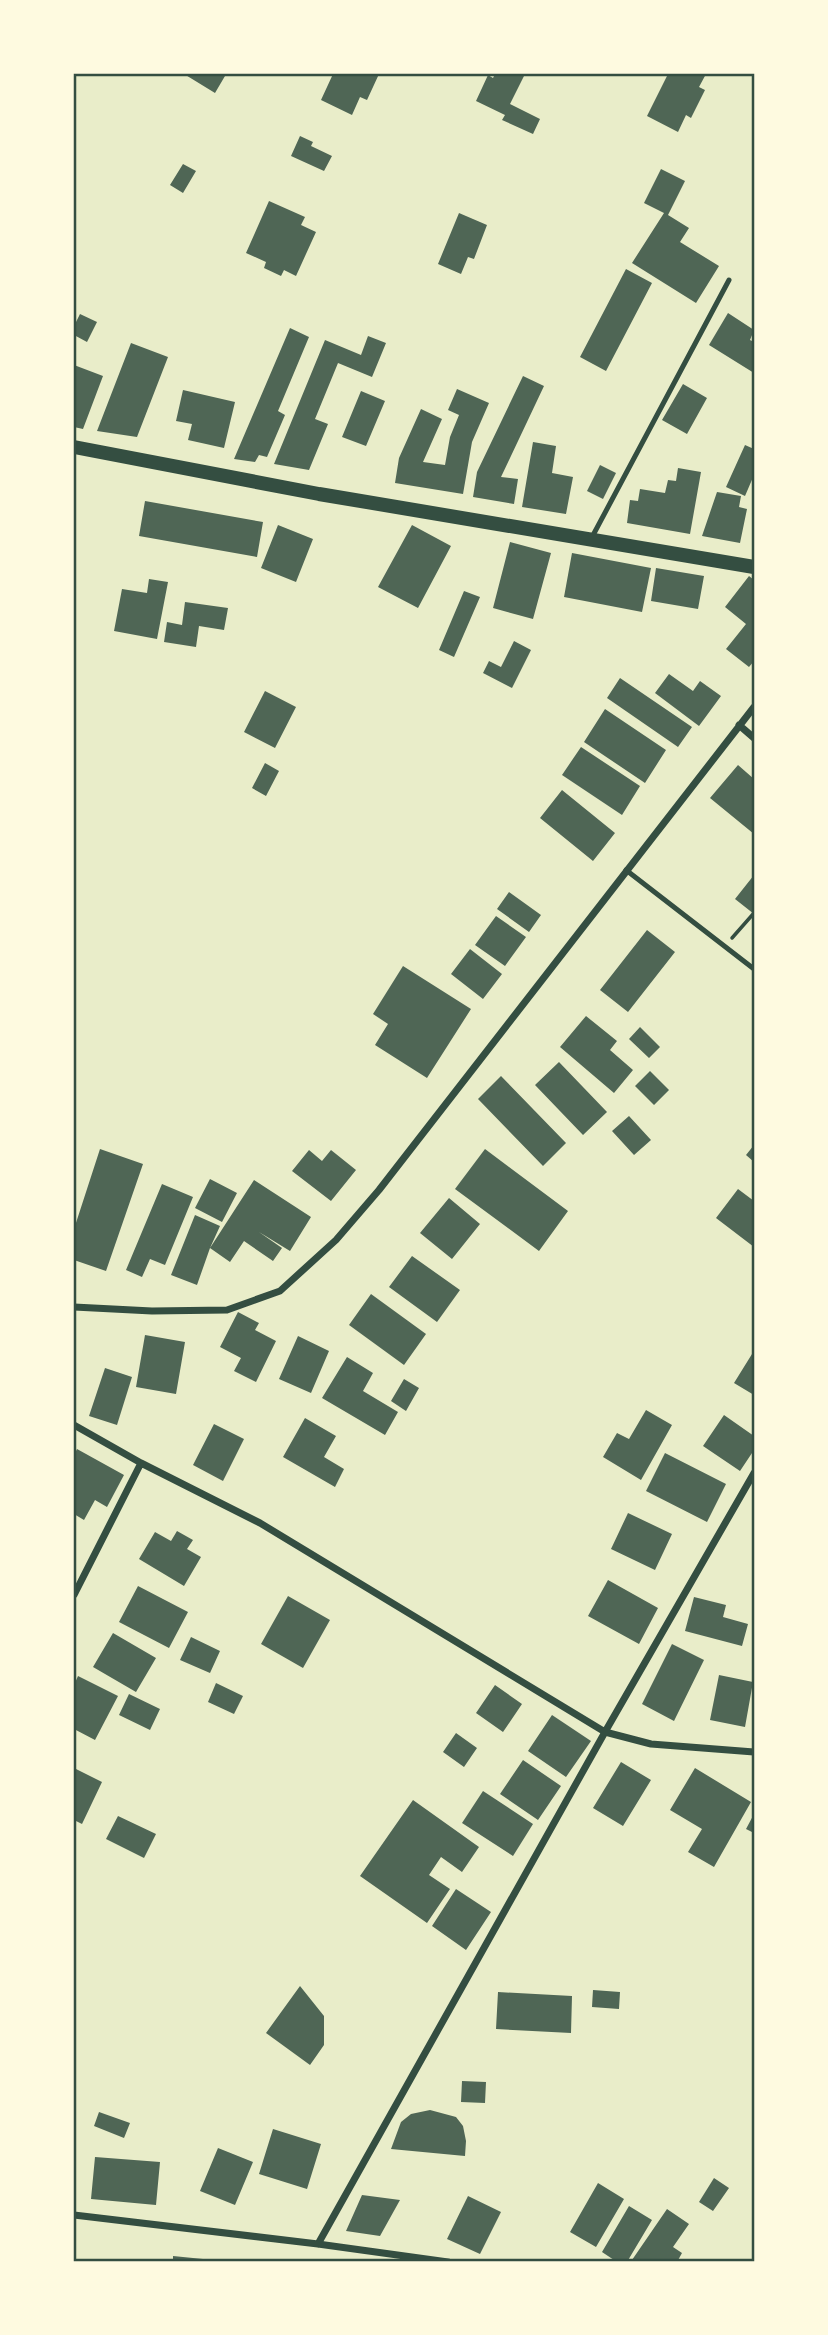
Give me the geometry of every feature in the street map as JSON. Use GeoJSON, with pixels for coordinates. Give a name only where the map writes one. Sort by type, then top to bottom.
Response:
{"type":"FeatureCollection","features":[{"type":"Feature","properties":{"kind":"main road"},"geometry":{"type":"LineString","coordinates":[[74,447],[319,494],[754,567]]}},
{"type":"Feature","properties":{"kind":"street"},"geometry":{"type":"LineString","coordinates":[[74,1307],[152,1311],[227,1310],[280,1290],[336,1240],[379,1190],[754,707]]}},
{"type":"Feature","properties":{"kind":"street"},"geometry":{"type":"LineString","coordinates":[[739,725],[754,738]]}},
{"type":"Feature","properties":{"kind":"street"},"geometry":{"type":"LineString","coordinates":[[74,1425],[141,1463],[260,1523],[605,1732],[651,1744],[754,1752]]}},
{"type":"Feature","properties":{"kind":"street"},"geometry":{"type":"LineString","coordinates":[[74,1595],[141,1463]]}},
{"type":"Feature","properties":{"kind":"street"},"geometry":{"type":"LineString","coordinates":[[318,2244],[605,1732],[754,1473]]}},
{"type":"Feature","properties":{"kind":"street"},"geometry":{"type":"LineString","coordinates":[[74,2215],[448,2262]]}},
{"type":"Feature","properties":{"kind":"lane"},"geometry":{"type":"LineString","coordinates":[[591,539],[729,280]]}},
{"type":"Feature","properties":{"kind":"lane"},"geometry":{"type":"LineString","coordinates":[[626,870],[754,969]]}},
{"type":"Feature","properties":{"kind":"path"},"geometry":{"type":"LineString","coordinates":[[725,946],[754,914]]}},
{"type":"Feature","properties":{"kind":"building"},"geometry":{"type":"Polygon","coordinates":[[[184,74],[220,74],[225,76],[215,93],[184,74]]]}},
{"type":"Feature","properties":{"kind":"building"},"geometry":{"type":"Polygon","coordinates":[[[333,74],[379,74],[367,100],[360,97],[352,115],[321,100],[333,74]]]}},
{"type":"Feature","properties":{"kind":"building"},"geometry":{"type":"Polygon","coordinates":[[[495,74],[525,74],[510,104],[540,119],[533,134],[502,120],[505,115],[476,101],[488,75],[493,78],[495,74]]]}},
{"type":"Feature","properties":{"kind":"building"},"geometry":{"type":"Polygon","coordinates":[[[668,74],[706,74],[699,87],[705,90],[691,118],[686,115],[678,132],[647,116],[668,74]]]}},
{"type":"Feature","properties":{"kind":"building"},"geometry":{"type":"Polygon","coordinates":[[[300,136],[313,142],[311,146],[332,156],[324,171],[291,156],[300,136]]]}},
{"type":"Feature","properties":{"kind":"building"},"geometry":{"type":"Polygon","coordinates":[[[183,164],[196,171],[183,193],[170,185],[183,164]]]}},
{"type":"Feature","properties":{"kind":"building"},"geometry":{"type":"Polygon","coordinates":[[[661,169],[685,181],[668,215],[689,228],[680,242],[719,266],[696,303],[632,263],[664,213],[644,203],[661,169]]]}},
{"type":"Feature","properties":{"kind":"building"},"geometry":{"type":"Polygon","coordinates":[[[269,201],[305,217],[301,225],[316,232],[296,276],[284,270],[281,276],[264,268],[266,262],[246,253],[269,201]]]}},
{"type":"Feature","properties":{"kind":"building"},"geometry":{"type":"Polygon","coordinates":[[[459,213],[487,225],[474,259],[468,257],[461,274],[438,264],[459,213]]]}},
{"type":"Feature","properties":{"kind":"building"},"geometry":{"type":"Polygon","coordinates":[[[626,269],[652,283],[606,371],[580,357],[626,269]]]}},
{"type":"Feature","properties":{"kind":"building"},"geometry":{"type":"Polygon","coordinates":[[[728,313],[754,330],[750,340],[754,342],[754,373],[709,345],[728,313]]]}},
{"type":"Feature","properties":{"kind":"building"},"geometry":{"type":"Polygon","coordinates":[[[80,314],[97,322],[87,342],[74,335],[74,326],[80,314]]]}},
{"type":"Feature","properties":{"kind":"building"},"geometry":{"type":"Polygon","coordinates":[[[290,328],[309,337],[278,411],[285,415],[267,457],[259,455],[255,462],[234,459],[290,328]]]}},
{"type":"Feature","properties":{"kind":"building"},"geometry":{"type":"Polygon","coordinates":[[[368,336],[386,343],[372,377],[338,363],[315,419],[328,424],[309,470],[274,464],[325,340],[361,355],[368,336]]]}},
{"type":"Feature","properties":{"kind":"building"},"geometry":{"type":"Polygon","coordinates":[[[131,343],[168,357],[137,437],[97,431],[131,343]]]}},
{"type":"Feature","properties":{"kind":"building"},"geometry":{"type":"Polygon","coordinates":[[[74,365],[103,376],[83,429],[74,427],[74,365]]]}},
{"type":"Feature","properties":{"kind":"building"},"geometry":{"type":"Polygon","coordinates":[[[523,376],[544,386],[501,477],[518,479],[514,504],[473,497],[477,472],[523,376]]]}},
{"type":"Feature","properties":{"kind":"building"},"geometry":{"type":"Polygon","coordinates":[[[683,384],[707,398],[687,434],[662,420],[683,384]]]}},
{"type":"Feature","properties":{"kind":"building"},"geometry":{"type":"Polygon","coordinates":[[[457,389],[489,403],[472,442],[463,494],[395,483],[399,458],[421,409],[442,419],[423,462],[445,465],[450,437],[459,415],[448,410],[457,389]]]}},
{"type":"Feature","properties":{"kind":"building"},"geometry":{"type":"Polygon","coordinates":[[[183,390],[235,402],[224,448],[188,440],[192,424],[176,421],[183,390]]]}},
{"type":"Feature","properties":{"kind":"building"},"geometry":{"type":"Polygon","coordinates":[[[361,391],[385,401],[366,446],[342,437],[361,391]]]}},
{"type":"Feature","properties":{"kind":"building"},"geometry":{"type":"Polygon","coordinates":[[[533,442],[556,446],[552,473],[573,477],[566,514],[522,507],[533,442]]]}},
{"type":"Feature","properties":{"kind":"building"},"geometry":{"type":"Polygon","coordinates":[[[745,445],[754,449],[754,475],[745,496],[726,487],[745,445]]]}},
{"type":"Feature","properties":{"kind":"building"},"geometry":{"type":"Polygon","coordinates":[[[600,465],[616,473],[603,499],[587,491],[600,465]]]}},
{"type":"Feature","properties":{"kind":"building"},"geometry":{"type":"Polygon","coordinates":[[[678,468],[701,472],[690,534],[627,523],[630,500],[638,501],[640,489],[665,493],[668,480],[676,481],[678,468]]]}},
{"type":"Feature","properties":{"kind":"building"},"geometry":{"type":"Polygon","coordinates":[[[717,492],[741,496],[739,507],[747,509],[740,543],[702,536],[717,492]]]}},
{"type":"Feature","properties":{"kind":"building"},"geometry":{"type":"Polygon","coordinates":[[[145,501],[263,522],[257,557],[139,536],[145,501]]]}},
{"type":"Feature","properties":{"kind":"building"},"geometry":{"type":"Polygon","coordinates":[[[278,525],[313,539],[296,582],[261,568],[278,525]]]}},
{"type":"Feature","properties":{"kind":"building"},"geometry":{"type":"Polygon","coordinates":[[[412,525],[451,546],[418,608],[378,587],[412,525]]]}},
{"type":"Feature","properties":{"kind":"building"},"geometry":{"type":"Polygon","coordinates":[[[510,542],[551,553],[533,619],[493,608],[510,542]]]}},
{"type":"Feature","properties":{"kind":"building"},"geometry":{"type":"Polygon","coordinates":[[[572,553],[651,568],[642,612],[564,597],[572,553]]]}},
{"type":"Feature","properties":{"kind":"building"},"geometry":{"type":"Polygon","coordinates":[[[656,568],[704,576],[698,609],[651,601],[656,568]]]}},
{"type":"Feature","properties":{"kind":"building"},"geometry":{"type":"Polygon","coordinates":[[[749,576],[754,580],[754,661],[749,667],[726,649],[746,624],[725,607],[749,576]]]}},
{"type":"Feature","properties":{"kind":"building"},"geometry":{"type":"Polygon","coordinates":[[[149,579],[168,582],[157,639],[114,631],[122,589],[147,593],[149,579]]]}},
{"type":"Feature","properties":{"kind":"building"},"geometry":{"type":"Polygon","coordinates":[[[464,591],[480,597],[454,657],[439,650],[464,591]]]}},
{"type":"Feature","properties":{"kind":"building"},"geometry":{"type":"Polygon","coordinates":[[[185,602],[228,608],[224,630],[199,626],[196,647],[164,642],[167,622],[182,625],[185,602]]]}},
{"type":"Feature","properties":{"kind":"building"},"geometry":{"type":"Polygon","coordinates":[[[514,641],[531,650],[512,688],[483,673],[489,661],[501,667],[514,641]]]}},
{"type":"Feature","properties":{"kind":"building"},"geometry":{"type":"Polygon","coordinates":[[[669,674],[693,691],[700,681],[721,696],[699,726],[655,693],[669,674]]]}},
{"type":"Feature","properties":{"kind":"building"},"geometry":{"type":"Polygon","coordinates":[[[620,678],[692,727],[678,747],[607,698],[620,678]]]}},
{"type":"Feature","properties":{"kind":"building"},"geometry":{"type":"Polygon","coordinates":[[[265,691],[296,707],[275,748],[244,732],[265,691]]]}},
{"type":"Feature","properties":{"kind":"building"},"geometry":{"type":"Polygon","coordinates":[[[605,709],[666,750],[645,783],[584,742],[605,709]]]}},
{"type":"Feature","properties":{"kind":"building"},"geometry":{"type":"Polygon","coordinates":[[[581,747],[640,786],[622,815],[562,775],[581,747]]]}},
{"type":"Feature","properties":{"kind":"building"},"geometry":{"type":"Polygon","coordinates":[[[265,763],[279,771],[266,796],[252,788],[265,763]]]}},
{"type":"Feature","properties":{"kind":"building"},"geometry":{"type":"Polygon","coordinates":[[[738,765],[754,779],[754,834],[710,798],[738,765]]]}},
{"type":"Feature","properties":{"kind":"building"},"geometry":{"type":"Polygon","coordinates":[[[562,790],[615,833],[593,861],[540,818],[562,790]]]}},
{"type":"Feature","properties":{"kind":"building"},"geometry":{"type":"Polygon","coordinates":[[[754,875],[754,914],[735,899],[754,875]]]}},
{"type":"Feature","properties":{"kind":"building"},"geometry":{"type":"Polygon","coordinates":[[[509,892],[541,915],[529,932],[497,909],[509,892]]]}},
{"type":"Feature","properties":{"kind":"building"},"geometry":{"type":"Polygon","coordinates":[[[496,916],[526,937],[505,966],[475,945],[496,916]]]}},
{"type":"Feature","properties":{"kind":"building"},"geometry":{"type":"Polygon","coordinates":[[[647,930],[675,952],[628,1012],[600,990],[647,930]]]}},
{"type":"Feature","properties":{"kind":"building"},"geometry":{"type":"Polygon","coordinates":[[[470,949],[502,974],[483,999],[451,974],[470,949]]]}},
{"type":"Feature","properties":{"kind":"building"},"geometry":{"type":"Polygon","coordinates":[[[403,966],[471,1009],[427,1078],[375,1045],[388,1024],[373,1014],[403,966]]]}},
{"type":"Feature","properties":{"kind":"building"},"geometry":{"type":"Polygon","coordinates":[[[586,1016],[617,1041],[610,1050],[633,1070],[614,1093],[560,1047],[586,1016]]]}},
{"type":"Feature","properties":{"kind":"building"},"geometry":{"type":"Polygon","coordinates":[[[640,1027],[660,1047],[649,1058],[629,1039],[640,1027]]]}},
{"type":"Feature","properties":{"kind":"building"},"geometry":{"type":"Polygon","coordinates":[[[559,1062],[607,1112],[583,1135],[535,1085],[559,1062]]]}},
{"type":"Feature","properties":{"kind":"building"},"geometry":{"type":"Polygon","coordinates":[[[650,1071],[669,1090],[654,1105],[635,1086],[650,1071]]]}},
{"type":"Feature","properties":{"kind":"building"},"geometry":{"type":"Polygon","coordinates":[[[501,1076],[566,1143],[543,1166],[478,1099],[501,1076]]]}},
{"type":"Feature","properties":{"kind":"building"},"geometry":{"type":"Polygon","coordinates":[[[629,1116],[651,1140],[634,1155],[612,1131],[629,1116]]]}},
{"type":"Feature","properties":{"kind":"building"},"geometry":{"type":"Polygon","coordinates":[[[754,1145],[754,1162],[746,1155],[754,1145]]]}},
{"type":"Feature","properties":{"kind":"building"},"geometry":{"type":"Polygon","coordinates":[[[100,1149],[143,1164],[106,1271],[74,1260],[74,1229],[100,1149]]]}},
{"type":"Feature","properties":{"kind":"building"},"geometry":{"type":"Polygon","coordinates":[[[485,1149],[568,1211],[539,1251],[455,1189],[485,1149]]]}},
{"type":"Feature","properties":{"kind":"building"},"geometry":{"type":"Polygon","coordinates":[[[309,1150],[322,1161],[331,1150],[356,1170],[331,1201],[292,1171],[309,1150]]]}},
{"type":"Feature","properties":{"kind":"building"},"geometry":{"type":"Polygon","coordinates":[[[210,1179],[237,1193],[222,1222],[195,1208],[210,1179]]]}},
{"type":"Feature","properties":{"kind":"building"},"geometry":{"type":"Polygon","coordinates":[[[254,1180],[311,1217],[290,1251],[259,1232],[282,1248],[273,1261],[244,1241],[230,1262],[210,1248],[254,1180]]]}},
{"type":"Feature","properties":{"kind":"building"},"geometry":{"type":"Polygon","coordinates":[[[162,1184],[193,1197],[165,1265],[150,1259],[142,1277],[126,1270],[162,1184]]]}},
{"type":"Feature","properties":{"kind":"building"},"geometry":{"type":"Polygon","coordinates":[[[738,1189],[754,1201],[754,1247],[716,1218],[738,1189]]]}},
{"type":"Feature","properties":{"kind":"building"},"geometry":{"type":"Polygon","coordinates":[[[449,1198],[480,1224],[452,1259],[420,1233],[449,1198]]]}},
{"type":"Feature","properties":{"kind":"building"},"geometry":{"type":"Polygon","coordinates":[[[195,1215],[220,1226],[197,1285],[171,1275],[195,1215]]]}},
{"type":"Feature","properties":{"kind":"building"},"geometry":{"type":"Polygon","coordinates":[[[412,1256],[460,1290],[437,1322],[389,1287],[412,1256]]]}},
{"type":"Feature","properties":{"kind":"building"},"geometry":{"type":"Polygon","coordinates":[[[371,1294],[426,1334],[404,1365],[349,1325],[371,1294]]]}},
{"type":"Feature","properties":{"kind":"building"},"geometry":{"type":"Polygon","coordinates":[[[238,1312],[259,1323],[255,1330],[276,1341],[256,1382],[234,1371],[241,1358],[220,1347],[238,1312]]]}},
{"type":"Feature","properties":{"kind":"building"},"geometry":{"type":"Polygon","coordinates":[[[145,1335],[185,1342],[176,1394],[136,1387],[145,1335]]]}},
{"type":"Feature","properties":{"kind":"building"},"geometry":{"type":"Polygon","coordinates":[[[298,1336],[329,1351],[311,1393],[279,1379],[298,1336]]]}},
{"type":"Feature","properties":{"kind":"building"},"geometry":{"type":"Polygon","coordinates":[[[752,1354],[754,1355],[754,1395],[734,1383],[752,1354]]]}},
{"type":"Feature","properties":{"kind":"building"},"geometry":{"type":"Polygon","coordinates":[[[347,1357],[373,1373],[363,1391],[398,1412],[385,1435],[322,1398],[347,1357]]]}},
{"type":"Feature","properties":{"kind":"building"},"geometry":{"type":"Polygon","coordinates":[[[105,1368],[132,1377],[117,1425],[89,1416],[105,1368]]]}},
{"type":"Feature","properties":{"kind":"building"},"geometry":{"type":"Polygon","coordinates":[[[404,1379],[419,1388],[406,1411],[391,1401],[404,1379]]]}},
{"type":"Feature","properties":{"kind":"building"},"geometry":{"type":"Polygon","coordinates":[[[646,1410],[672,1425],[641,1480],[603,1457],[617,1433],[629,1439],[646,1410]]]}},
{"type":"Feature","properties":{"kind":"building"},"geometry":{"type":"Polygon","coordinates":[[[724,1415],[754,1436],[754,1450],[740,1471],[703,1446],[724,1415]]]}},
{"type":"Feature","properties":{"kind":"building"},"geometry":{"type":"Polygon","coordinates":[[[305,1418],[336,1436],[324,1457],[344,1469],[335,1487],[283,1457],[305,1418]]]}},
{"type":"Feature","properties":{"kind":"building"},"geometry":{"type":"Polygon","coordinates":[[[214,1424],[244,1439],[223,1481],[193,1465],[214,1424]]]}},
{"type":"Feature","properties":{"kind":"building"},"geometry":{"type":"Polygon","coordinates":[[[77,1449],[124,1475],[107,1507],[95,1500],[84,1520],[74,1514],[74,1455],[77,1449]]]}},
{"type":"Feature","properties":{"kind":"building"},"geometry":{"type":"Polygon","coordinates":[[[665,1453],[726,1484],[707,1522],[646,1491],[665,1453]]]}},
{"type":"Feature","properties":{"kind":"building"},"geometry":{"type":"Polygon","coordinates":[[[628,1513],[672,1534],[655,1570],[611,1549],[628,1513]]]}},
{"type":"Feature","properties":{"kind":"building"},"geometry":{"type":"Polygon","coordinates":[[[177,1531],[193,1540],[187,1549],[201,1557],[184,1586],[139,1559],[155,1532],[171,1541],[177,1531]]]}},
{"type":"Feature","properties":{"kind":"building"},"geometry":{"type":"Polygon","coordinates":[[[608,1580],[658,1608],[639,1644],[588,1616],[608,1580]]]}},
{"type":"Feature","properties":{"kind":"building"},"geometry":{"type":"Polygon","coordinates":[[[138,1586],[188,1612],[169,1648],[119,1622],[138,1586]]]}},
{"type":"Feature","properties":{"kind":"building"},"geometry":{"type":"Polygon","coordinates":[[[288,1596],[330,1620],[303,1668],[261,1644],[288,1596]]]}},
{"type":"Feature","properties":{"kind":"building"},"geometry":{"type":"Polygon","coordinates":[[[694,1597],[726,1605],[723,1617],[748,1624],[742,1646],[685,1631],[694,1597]]]}},
{"type":"Feature","properties":{"kind":"building"},"geometry":{"type":"Polygon","coordinates":[[[113,1633],[156,1658],[136,1692],[93,1667],[113,1633]]]}},
{"type":"Feature","properties":{"kind":"building"},"geometry":{"type":"Polygon","coordinates":[[[191,1637],[220,1651],[210,1673],[180,1660],[191,1637]]]}},
{"type":"Feature","properties":{"kind":"building"},"geometry":{"type":"Polygon","coordinates":[[[672,1644],[704,1660],[674,1721],[642,1704],[672,1644]]]}},
{"type":"Feature","properties":{"kind":"building"},"geometry":{"type":"Polygon","coordinates":[[[719,1675],[753,1682],[745,1727],[710,1720],[719,1675]]]}},
{"type":"Feature","properties":{"kind":"building"},"geometry":{"type":"Polygon","coordinates":[[[78,1676],[118,1696],[95,1740],[74,1729],[74,1685],[78,1676]]]}},
{"type":"Feature","properties":{"kind":"building"},"geometry":{"type":"Polygon","coordinates":[[[216,1683],[243,1696],[234,1714],[208,1702],[216,1683]]]}},
{"type":"Feature","properties":{"kind":"building"},"geometry":{"type":"Polygon","coordinates":[[[495,1685],[522,1704],[503,1732],[476,1713],[495,1685]]]}},
{"type":"Feature","properties":{"kind":"building"},"geometry":{"type":"Polygon","coordinates":[[[129,1694],[160,1709],[150,1730],[119,1715],[129,1694]]]}},
{"type":"Feature","properties":{"kind":"building"},"geometry":{"type":"Polygon","coordinates":[[[552,1715],[591,1741],[566,1777],[528,1751],[552,1715]]]}},
{"type":"Feature","properties":{"kind":"building"},"geometry":{"type":"Polygon","coordinates":[[[456,1733],[477,1748],[464,1767],[443,1752],[456,1733]]]}},
{"type":"Feature","properties":{"kind":"building"},"geometry":{"type":"Polygon","coordinates":[[[523,1760],[561,1786],[538,1820],[500,1794],[523,1760]]]}},
{"type":"Feature","properties":{"kind":"building"},"geometry":{"type":"Polygon","coordinates":[[[621,1762],[651,1780],[623,1826],[593,1808],[621,1762]]]}},
{"type":"Feature","properties":{"kind":"building"},"geometry":{"type":"Polygon","coordinates":[[[74,1768],[102,1782],[82,1824],[74,1820],[74,1768]]]}},
{"type":"Feature","properties":{"kind":"building"},"geometry":{"type":"Polygon","coordinates":[[[695,1768],[751,1802],[714,1867],[688,1852],[702,1829],[670,1810],[695,1768]]]}},
{"type":"Feature","properties":{"kind":"building"},"geometry":{"type":"Polygon","coordinates":[[[483,1791],[533,1824],[513,1856],[462,1823],[483,1791]]]}},
{"type":"Feature","properties":{"kind":"building"},"geometry":{"type":"Polygon","coordinates":[[[413,1800],[479,1847],[462,1872],[441,1857],[429,1875],[450,1889],[427,1923],[360,1876],[413,1800]]]}},
{"type":"Feature","properties":{"kind":"building"},"geometry":{"type":"Polygon","coordinates":[[[754,1814],[754,1833],[746,1829],[754,1814]]]}},
{"type":"Feature","properties":{"kind":"building"},"geometry":{"type":"Polygon","coordinates":[[[118,1816],[156,1834],[144,1858],[106,1839],[118,1816]]]}},
{"type":"Feature","properties":{"kind":"building"},"geometry":{"type":"Polygon","coordinates":[[[456,1889],[491,1912],[466,1950],[432,1926],[456,1889]]]}},
{"type":"Feature","properties":{"kind":"building"},"geometry":{"type":"Polygon","coordinates":[[[300,1986],[324,2016],[324,2045],[310,2065],[266,2033],[300,1986]]]}},
{"type":"Feature","properties":{"kind":"building"},"geometry":{"type":"Polygon","coordinates":[[[593,1990],[620,1992],[619,2009],[592,2007],[593,1990]]]}},
{"type":"Feature","properties":{"kind":"building"},"geometry":{"type":"Polygon","coordinates":[[[498,1992],[572,1996],[571,2033],[496,2029],[498,1992]]]}},
{"type":"Feature","properties":{"kind":"building"},"geometry":{"type":"Polygon","coordinates":[[[462,2081],[486,2082],[485,2103],[461,2102],[462,2081]]]}},
{"type":"Feature","properties":{"kind":"building"},"geometry":{"type":"Polygon","coordinates":[[[430,2110],[456,2117],[463,2126],[465,2156],[391,2149],[401,2122],[411,2114],[430,2110]]]}},
{"type":"Feature","properties":{"kind":"building"},"geometry":{"type":"Polygon","coordinates":[[[99,2112],[130,2123],[124,2138],[94,2126],[99,2112]]]}},
{"type":"Feature","properties":{"kind":"building"},"geometry":{"type":"Polygon","coordinates":[[[273,2129],[321,2144],[307,2189],[259,2174],[273,2129]]]}},
{"type":"Feature","properties":{"kind":"building"},"geometry":{"type":"Polygon","coordinates":[[[218,2148],[253,2162],[235,2205],[200,2191],[218,2148]]]}},
{"type":"Feature","properties":{"kind":"building"},"geometry":{"type":"Polygon","coordinates":[[[95,2157],[160,2162],[156,2205],[91,2199],[95,2157]]]}},
{"type":"Feature","properties":{"kind":"building"},"geometry":{"type":"Polygon","coordinates":[[[714,2178],[729,2188],[713,2211],[699,2202],[714,2178]]]}},
{"type":"Feature","properties":{"kind":"building"},"geometry":{"type":"Polygon","coordinates":[[[598,2183],[624,2199],[596,2247],[570,2232],[598,2183]]]}},
{"type":"Feature","properties":{"kind":"building"},"geometry":{"type":"Polygon","coordinates":[[[362,2195],[400,2200],[380,2236],[346,2231],[362,2195]]]}},
{"type":"Feature","properties":{"kind":"building"},"geometry":{"type":"Polygon","coordinates":[[[468,2196],[501,2212],[480,2254],[447,2239],[468,2196]]]}},
{"type":"Feature","properties":{"kind":"building"},"geometry":{"type":"Polygon","coordinates":[[[629,2206],[652,2220],[627,2262],[617,2262],[602,2252],[629,2206]]]}},
{"type":"Feature","properties":{"kind":"building"},"geometry":{"type":"Polygon","coordinates":[[[667,2209],[689,2224],[673,2247],[682,2253],[677,2262],[634,2262],[632,2260],[667,2209]]]}},
{"type":"Feature","properties":{"kind":"building"},"geometry":{"type":"Polygon","coordinates":[[[173,2256],[213,2260],[173,2262],[173,2256]]]}}]}
